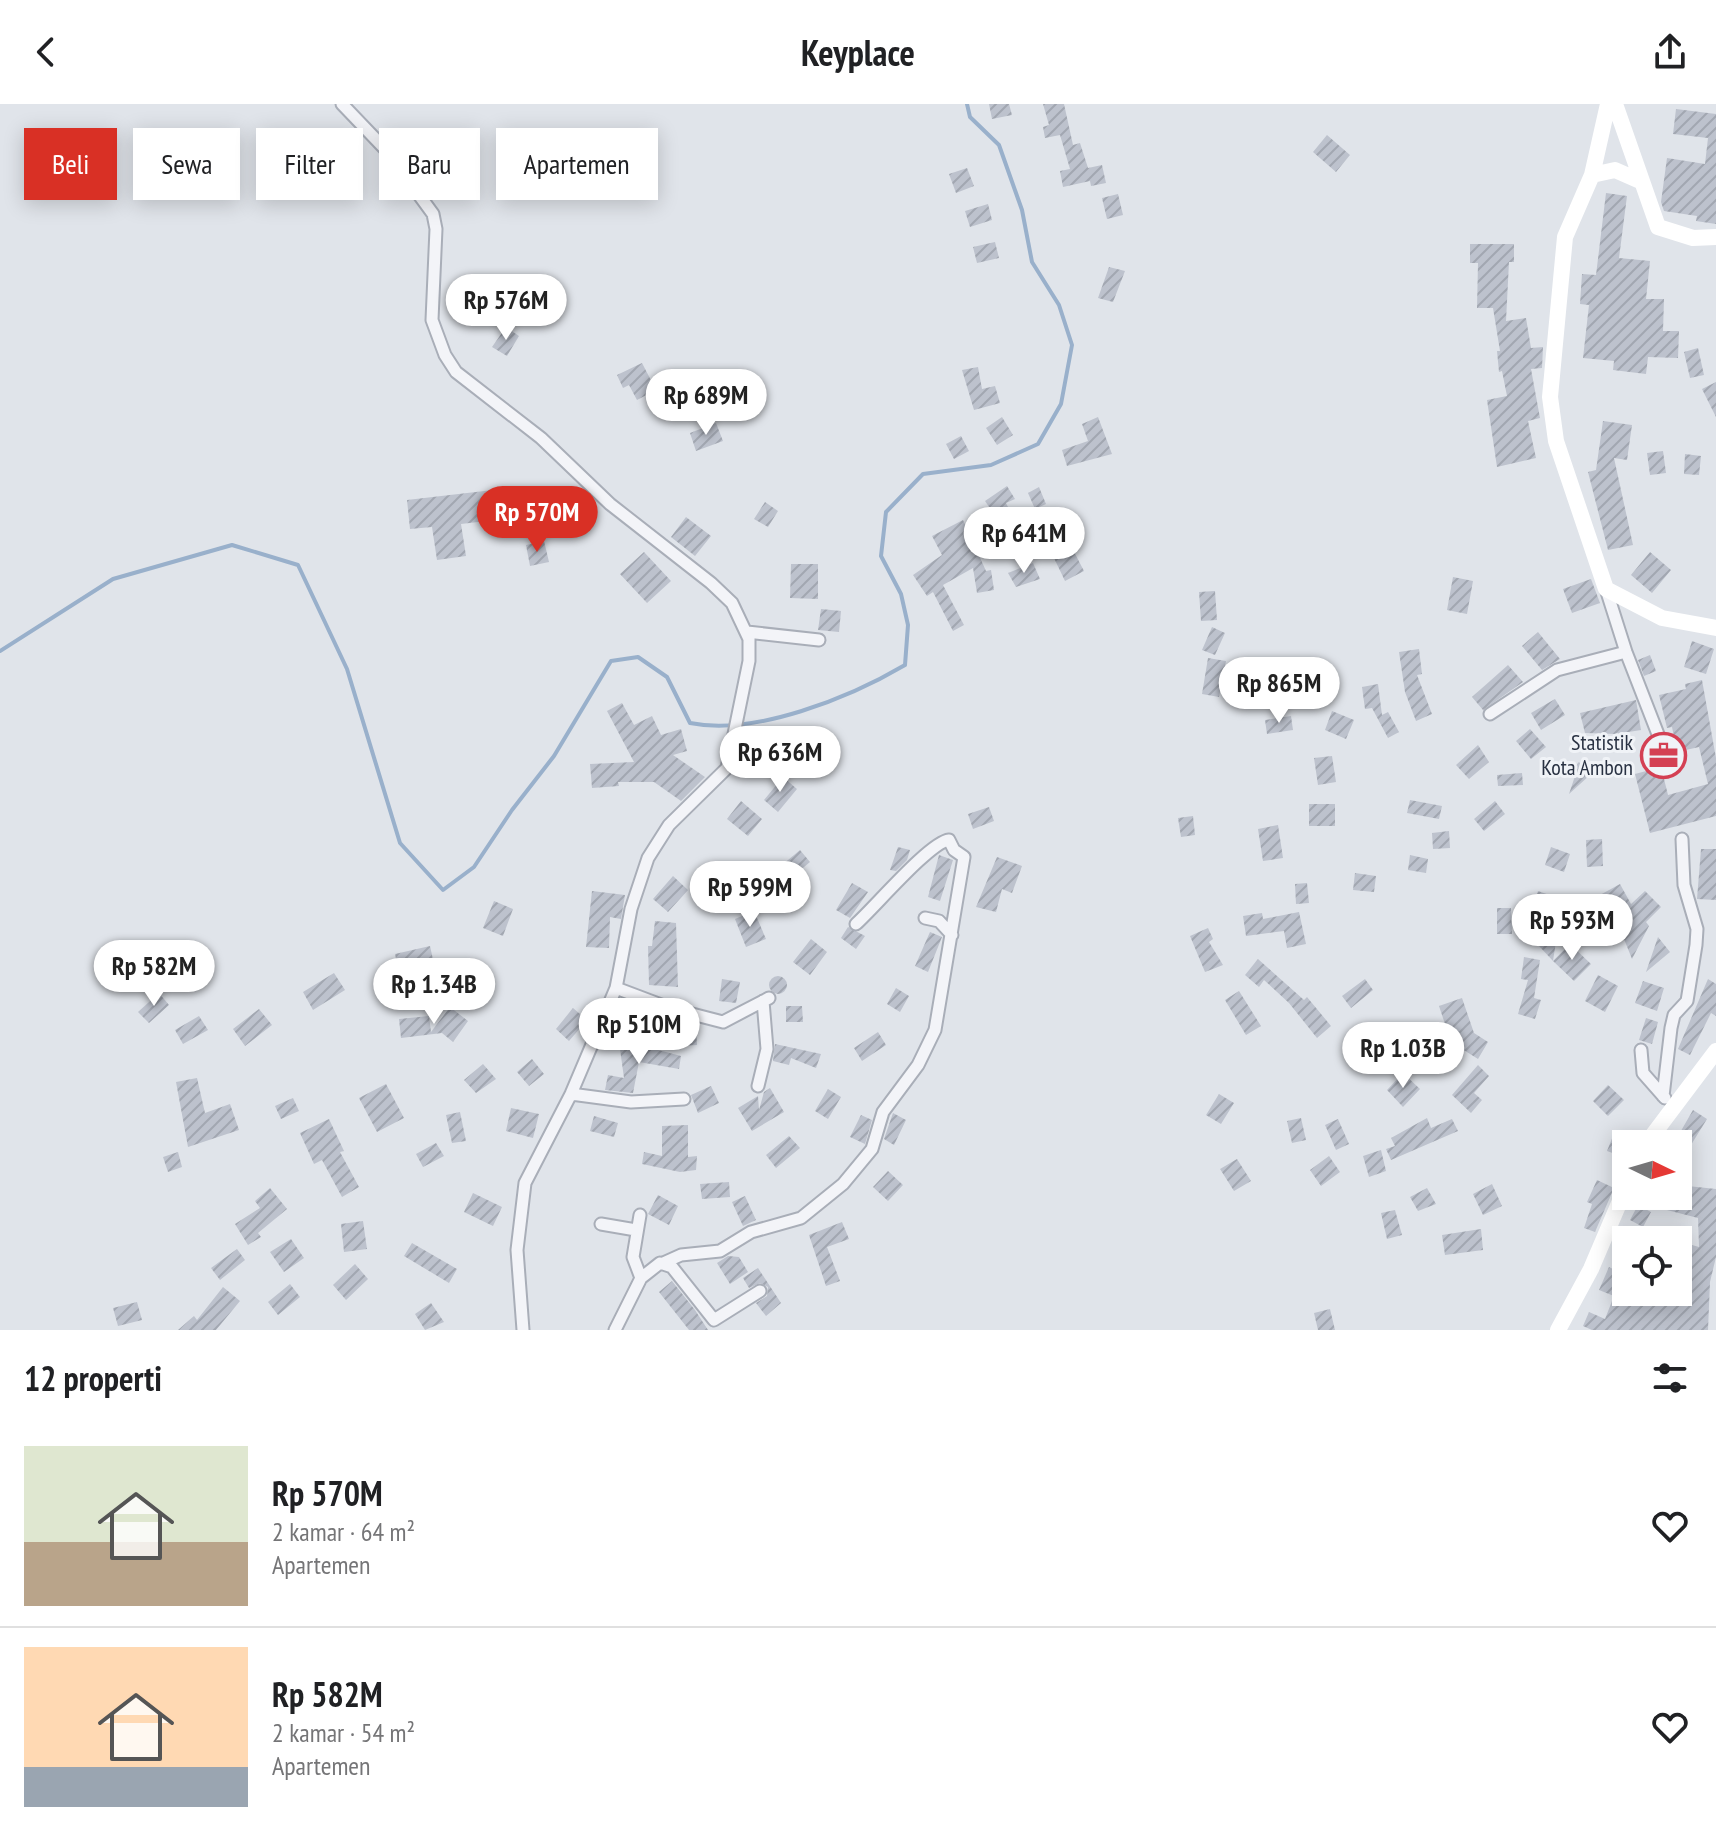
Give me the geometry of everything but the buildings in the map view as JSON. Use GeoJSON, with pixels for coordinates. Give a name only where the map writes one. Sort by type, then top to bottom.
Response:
{"type":"FeatureCollection","features":[{"type":"Feature","properties":{"kind":"street"},"geometry":{"type":"LineString","coordinates":[[342,104],[387,151],[433,214],[436,229],[432,320],[441,347],[456,372],[541,438],[610,504],[711,583],[732,603],[747,632],[749,661],[727,768],[669,825],[648,858],[631,909],[616,988],[571,1094],[530,1169],[523,1194],[517,1250],[523,1330]]}},
{"type":"Feature","properties":{"kind":"street"},"geometry":{"type":"LineString","coordinates":[[1608,104],[1592,175],[1565,237],[1550,397],[1556,441],[1626,652],[1668,760]]}},
{"type":"Feature","properties":{"kind":"street"},"geometry":{"type":"LineString","coordinates":[[1615,104],[1658,227],[1675,234],[1716,237]]}},
{"type":"Feature","properties":{"kind":"street"},"geometry":{"type":"LineString","coordinates":[[1592,175],[1615,170],[1640,181]]}},
{"type":"Feature","properties":{"kind":"street"},"geometry":{"type":"LineString","coordinates":[[1606,589],[1662,618],[1716,628]]}},
{"type":"Feature","properties":{"kind":"street"},"geometry":{"type":"LineString","coordinates":[[747,632],[819,640]]}},
{"type":"Feature","properties":{"kind":"street"},"geometry":{"type":"LineString","coordinates":[[1490,714],[1557,670],[1626,652]]}},
{"type":"Feature","properties":{"kind":"street"},"geometry":{"type":"LineString","coordinates":[[1669,1102],[1671,1028],[1674,1015],[1687,1001],[1696,945],[1694,916],[1684,885],[1682,839]]}},
{"type":"Feature","properties":{"kind":"street"},"geometry":{"type":"LineString","coordinates":[[615,1330],[641,1278],[681,1255],[720,1251],[751,1232],[801,1218],[843,1184],[872,1149],[883,1112],[918,1065],[935,1030],[938,994],[966,862],[949,840],[939,842],[918,857],[906,876],[856,924]]}},
{"type":"Feature","properties":{"kind":"street"},"geometry":{"type":"LineString","coordinates":[[925,918],[939,921],[952,935]]}},
{"type":"Feature","properties":{"kind":"street"},"geometry":{"type":"LineString","coordinates":[[616,988],[669,1008],[723,1022],[766,1000],[767,1049],[758,1086]]}},
{"type":"Feature","properties":{"kind":"street"},"geometry":{"type":"LineString","coordinates":[[1641,1050],[1643,1073],[1669,1102]]}},
{"type":"Feature","properties":{"kind":"street"},"geometry":{"type":"LineString","coordinates":[[1654,1130],[1669,1102],[1716,1051]]}},
{"type":"Feature","properties":{"kind":"street"},"geometry":{"type":"LineString","coordinates":[[571,1094],[631,1102],[684,1099]]}},
{"type":"Feature","properties":{"kind":"street"},"geometry":{"type":"LineString","coordinates":[[1558,1330],[1616,1210]]}},
{"type":"Feature","properties":{"kind":"street"},"geometry":{"type":"LineString","coordinates":[[640,1215],[633,1257],[641,1278]]}},
{"type":"Feature","properties":{"kind":"street"},"geometry":{"type":"LineString","coordinates":[[601,1224],[636,1230]]}},
{"type":"Feature","properties":{"kind":"street"},"geometry":{"type":"LineString","coordinates":[[661,1264],[672,1267],[714,1320],[760,1291]]}},
{"type":"Feature","properties":{"kind":"waterway"},"geometry":{"type":"LineString","coordinates":[[0,651],[113,579],[232,545],[298,565],[347,669],[400,843],[443,890],[474,867],[512,810],[554,756],[611,661],[638,657],[667,677],[690,723],[716,726],[772,719],[801,711],[857,690],[905,665],[908,625],[901,594],[881,556],[886,512],[923,474],[991,465],[1038,444],[1061,404],[1072,345],[1059,305],[1032,262],[1022,210],[999,145],[970,117],[967,104]]}},
{"type":"Feature","properties":{"kind":"place","name":"Statistik Kota Ambon"},"geometry":{"type":"Point","coordinates":[1664,755]}}]}
